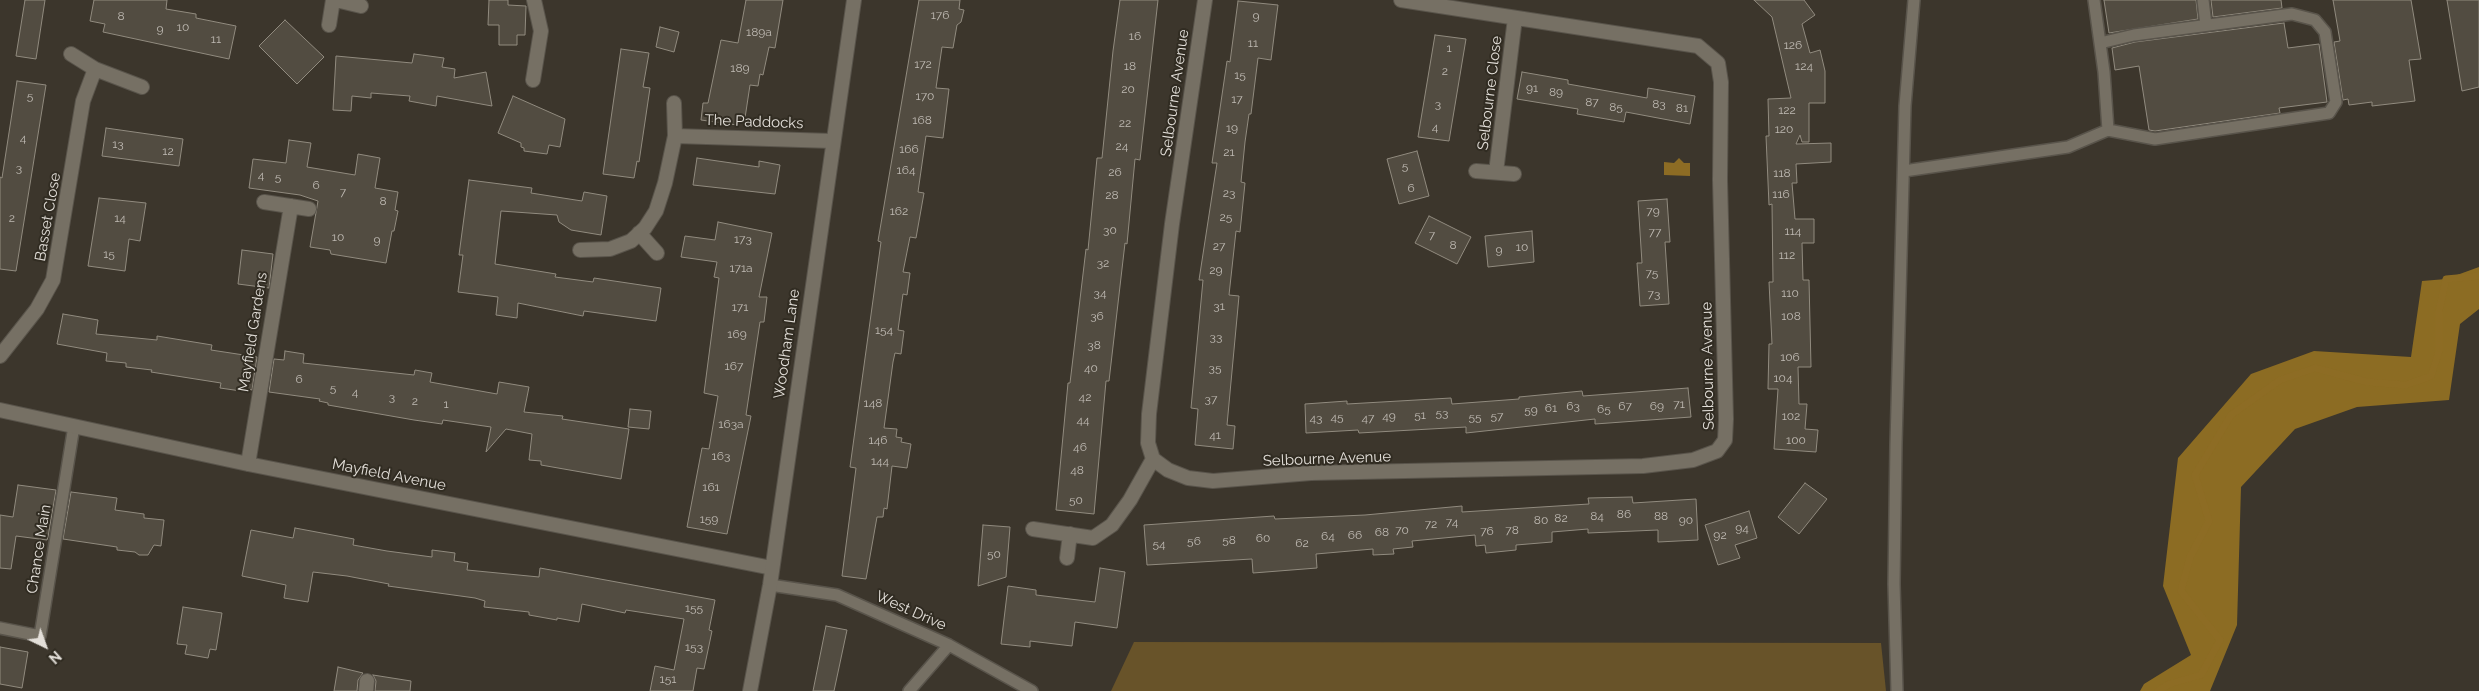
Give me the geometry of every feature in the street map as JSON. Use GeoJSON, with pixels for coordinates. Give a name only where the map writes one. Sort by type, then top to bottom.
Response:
{"type":"FeatureCollection","features":[{"type":"Feature","properties":{"kind":"street"},"geometry":{"type":"LineString","coordinates":[[329,25],[334,0],[362,6]]}},
{"type":"Feature","properties":{"kind":"street"},"geometry":{"type":"LineString","coordinates":[[533,80],[541,31],[534,0]]}},
{"type":"Feature","properties":{"kind":"street","name":"Woodham Lane"},"geometry":{"type":"LineString","coordinates":[[750,691],[770,585],[832,141],[854,0]]}},
{"type":"Feature","properties":{"kind":"street","name":"Selbourne Avenue"},"geometry":{"type":"LineString","coordinates":[[1205,0],[1172,224],[1149,414],[1148,443],[1154,459],[1168,470],[1188,478],[1213,481],[1311,473],[1464,472],[1643,466],[1693,460],[1718,451],[1725,440],[1726,419],[1720,137],[1721,82],[1718,63],[1698,46],[1400,0]]}},
{"type":"Feature","properties":{"kind":"street","name":"Selbourne Close"},"geometry":{"type":"LineString","coordinates":[[1496,172],[1516,18]]}},
{"type":"Feature","properties":{"kind":"street"},"geometry":{"type":"LineString","coordinates":[[71,54],[95,69],[142,87]]}},
{"type":"Feature","properties":{"kind":"street","name":"Basset Close"},"geometry":{"type":"LineString","coordinates":[[0,356],[38,310],[53,280],[83,101],[95,69]]}},
{"type":"Feature","properties":{"kind":"street"},"geometry":{"type":"LineString","coordinates":[[580,250],[610,249],[630,241],[639,233],[656,211],[665,182],[675,136],[674,103]]}},
{"type":"Feature","properties":{"kind":"street","name":"The Paddocks"},"geometry":{"type":"LineString","coordinates":[[675,136],[832,141]]}},
{"type":"Feature","properties":{"kind":"street","name":"Selbourne Close"},"geometry":{"type":"LineString","coordinates":[[1476,171],[1514,174]]}},
{"type":"Feature","properties":{"kind":"street"},"geometry":{"type":"LineString","coordinates":[[264,202],[309,209]]}},
{"type":"Feature","properties":{"kind":"street","name":"Mayfield Gardens"},"geometry":{"type":"LineString","coordinates":[[248,464],[291,206]]}},
{"type":"Feature","properties":{"kind":"street"},"geometry":{"type":"LineString","coordinates":[[639,233],[657,253]]}},
{"type":"Feature","properties":{"kind":"street","name":"Mayfield Avenue"},"geometry":{"type":"LineString","coordinates":[[0,410],[248,464],[772,568]]}},
{"type":"Feature","properties":{"kind":"street"},"geometry":{"type":"LineString","coordinates":[[1033,529],[1093,538],[1112,525],[1130,500],[1154,459]]}},
{"type":"Feature","properties":{"kind":"street"},"geometry":{"type":"LineString","coordinates":[[1067,558],[1070,534]]}},
{"type":"Feature","properties":{"kind":"lane"},"geometry":{"type":"LineString","coordinates":[[1897,691],[1894,584],[1896,444],[1906,106],[1914,0]]}},
{"type":"Feature","properties":{"kind":"lane"},"geometry":{"type":"LineString","coordinates":[[2094,0],[2104,72],[2108,130]]}},
{"type":"Feature","properties":{"kind":"lane"},"geometry":{"type":"LineString","coordinates":[[2203,0],[2206,25]]}},
{"type":"Feature","properties":{"kind":"lane"},"geometry":{"type":"LineString","coordinates":[[1904,171],[2068,147],[2108,130],[2155,139],[2329,114],[2336,102],[2325,32],[2315,20],[2292,14],[2134,35],[2100,43]]}},
{"type":"Feature","properties":{"kind":"lane","name":"Chance Main"},"geometry":{"type":"LineString","coordinates":[[0,628],[40,636],[74,426]]}},
{"type":"Feature","properties":{"kind":"lane","name":"West Drive"},"geometry":{"type":"LineString","coordinates":[[770,585],[837,595],[949,645],[1032,691]]}},
{"type":"Feature","properties":{"kind":"lane"},"geometry":{"type":"LineString","coordinates":[[909,691],[949,645]]}},
{"type":"Feature","properties":{"kind":"shaded area"},"geometry":{"type":"Polygon","coordinates":[[[1679,158],[1684,163],[1690,163],[1690,176],[1664,175],[1664,162],[1674,163],[1679,158]]]}},
{"type":"Feature","properties":{"kind":"shaded area"},"geometry":{"type":"Polygon","coordinates":[[[2479,267],[2479,309],[2460,324],[2449,400],[2357,407],[2295,429],[2241,487],[2237,625],[2210,691],[2140,691],[2144,684],[2191,655],[2163,586],[2178,458],[2251,374],[2314,351],[2411,357],[2422,281],[2446,279],[2479,267]]]}},
{"type":"Feature","properties":{"kind":"shaded area"},"geometry":{"type":"Polygon","coordinates":[[[1134,642],[1881,643],[1886,691],[1111,691],[1134,642]]]}},
{"type":"Feature","properties":{"kind":"building"},"geometry":{"type":"Polygon","coordinates":[[[25,0],[45,0],[36,59],[16,56],[25,0]]]}},
{"type":"Feature","properties":{"kind":"building"},"geometry":{"type":"Polygon","coordinates":[[[94,0],[167,0],[166,9],[196,14],[196,18],[236,26],[229,59],[103,32],[105,24],[90,21],[94,0]]]}},
{"type":"Feature","properties":{"kind":"building"},"geometry":{"type":"Polygon","coordinates":[[[489,0],[508,0],[508,5],[526,6],[525,35],[517,35],[517,45],[499,45],[499,25],[488,25],[489,0]]]}},
{"type":"Feature","properties":{"kind":"building"},"geometry":{"type":"Polygon","coordinates":[[[746,0],[783,0],[775,48],[769,47],[763,75],[760,74],[758,86],[750,85],[745,118],[737,125],[701,120],[703,103],[708,103],[721,40],[738,43],[746,0]]]}},
{"type":"Feature","properties":{"kind":"building"},"geometry":{"type":"Polygon","coordinates":[[[919,0],[960,0],[959,9],[964,10],[961,22],[957,25],[953,48],[942,47],[936,88],[949,89],[943,138],[926,136],[918,192],[924,193],[916,238],[910,237],[903,272],[910,273],[907,295],[903,294],[898,330],[904,331],[901,354],[895,353],[893,362],[884,428],[897,429],[896,437],[902,438],[901,442],[911,444],[907,468],[892,466],[887,509],[884,508],[883,517],[877,517],[866,579],[842,576],[856,468],[850,467],[881,242],[878,241],[919,0]]]}},
{"type":"Feature","properties":{"kind":"building"},"geometry":{"type":"Polygon","coordinates":[[[1120,0],[1158,0],[1140,160],[1135,159],[1127,244],[1125,243],[1109,381],[1106,381],[1094,514],[1056,510],[1068,383],[1070,383],[1086,249],[1088,250],[1097,158],[1102,158],[1120,0]]]}},
{"type":"Feature","properties":{"kind":"building"},"geometry":{"type":"Polygon","coordinates":[[[1754,0],[1804,0],[1815,15],[1802,24],[1810,53],[1820,50],[1825,71],[1825,103],[1809,103],[1809,142],[1802,142],[1800,135],[1796,144],[1831,143],[1831,162],[1796,164],[1797,183],[1792,183],[1795,219],[1814,219],[1814,243],[1802,243],[1803,280],[1809,280],[1811,367],[1798,367],[1799,404],[1807,404],[1805,429],[1818,430],[1816,452],[1774,449],[1778,389],[1768,389],[1769,344],[1772,344],[1769,282],[1773,282],[1772,204],[1769,205],[1766,136],[1769,136],[1768,99],[1791,98],[1772,17],[1754,0]]]}},
{"type":"Feature","properties":{"kind":"building"},"geometry":{"type":"Polygon","coordinates":[[[2104,0],[2196,0],[2198,19],[2109,33],[2104,0]]]}},
{"type":"Feature","properties":{"kind":"building"},"geometry":{"type":"Polygon","coordinates":[[[2211,0],[2281,0],[2282,8],[2213,17],[2211,0]]]}},
{"type":"Feature","properties":{"kind":"building"},"geometry":{"type":"Polygon","coordinates":[[[2333,0],[2411,0],[2421,59],[2409,60],[2415,101],[2372,106],[2372,102],[2349,105],[2348,99],[2343,100],[2334,42],[2340,41],[2333,0]]]}},
{"type":"Feature","properties":{"kind":"building"},"geometry":{"type":"Polygon","coordinates":[[[2447,0],[2479,0],[2479,87],[2462,91],[2447,0]]]}},
{"type":"Feature","properties":{"kind":"building"},"geometry":{"type":"Polygon","coordinates":[[[1238,1],[1278,5],[1271,60],[1258,58],[1251,114],[1249,114],[1245,142],[1241,182],[1245,183],[1240,232],[1236,231],[1229,295],[1239,296],[1227,425],[1235,426],[1233,449],[1195,445],[1198,409],[1191,408],[1203,280],[1199,280],[1217,163],[1212,163],[1227,61],[1230,62],[1238,1]]]}},
{"type":"Feature","properties":{"kind":"building"},"geometry":{"type":"Polygon","coordinates":[[[285,20],[324,57],[297,84],[259,46],[285,20]]]}},
{"type":"Feature","properties":{"kind":"building"},"geometry":{"type":"Polygon","coordinates":[[[2284,23],[2288,48],[2319,44],[2327,102],[2279,108],[2280,113],[2155,131],[2149,130],[2139,66],[2115,70],[2112,48],[2135,42],[2284,23]]]}},
{"type":"Feature","properties":{"kind":"building"},"geometry":{"type":"Polygon","coordinates":[[[660,27],[679,32],[674,52],[656,47],[660,27]]]}},
{"type":"Feature","properties":{"kind":"building"},"geometry":{"type":"Polygon","coordinates":[[[1435,35],[1466,39],[1449,141],[1418,137],[1435,35]]]}},
{"type":"Feature","properties":{"kind":"building"},"geometry":{"type":"Polygon","coordinates":[[[621,49],[649,53],[643,87],[650,88],[639,162],[637,161],[634,178],[603,174],[621,49]]]}},
{"type":"Feature","properties":{"kind":"building"},"geometry":{"type":"Polygon","coordinates":[[[414,54],[444,58],[442,67],[455,69],[454,78],[486,72],[492,106],[437,96],[436,106],[409,101],[410,96],[371,93],[371,98],[352,96],[351,111],[333,110],[336,56],[412,63],[414,54]]]}},
{"type":"Feature","properties":{"kind":"building"},"geometry":{"type":"Polygon","coordinates":[[[1522,72],[1568,80],[1568,84],[1647,98],[1648,88],[1695,96],[1690,124],[1626,112],[1624,122],[1577,114],[1578,109],[1517,99],[1522,72]]]}},
{"type":"Feature","properties":{"kind":"building"},"geometry":{"type":"Polygon","coordinates":[[[17,81],[46,85],[16,271],[0,269],[0,177],[2,178],[17,81]]]}},
{"type":"Feature","properties":{"kind":"building"},"geometry":{"type":"Polygon","coordinates":[[[513,96],[565,119],[560,147],[549,145],[547,154],[524,151],[521,143],[498,133],[513,96]]]}},
{"type":"Feature","properties":{"kind":"building"},"geometry":{"type":"Polygon","coordinates":[[[106,128],[183,139],[179,166],[102,156],[106,128]]]}},
{"type":"Feature","properties":{"kind":"building"},"geometry":{"type":"Polygon","coordinates":[[[289,140],[311,143],[307,167],[355,175],[358,154],[380,158],[375,188],[398,192],[395,210],[398,211],[386,263],[331,254],[330,250],[310,247],[318,201],[300,195],[249,188],[253,159],[286,163],[289,140]]]}},
{"type":"Feature","properties":{"kind":"building"},"geometry":{"type":"Polygon","coordinates":[[[1417,151],[1429,196],[1399,204],[1387,159],[1417,151]]]}},
{"type":"Feature","properties":{"kind":"building"},"geometry":{"type":"Polygon","coordinates":[[[697,158],[759,167],[759,161],[780,165],[775,194],[693,185],[697,158]]]}},
{"type":"Feature","properties":{"kind":"building"},"geometry":{"type":"Polygon","coordinates":[[[469,180],[532,188],[531,193],[582,201],[584,192],[607,196],[601,235],[571,230],[559,222],[557,215],[501,211],[495,264],[556,274],[555,277],[593,282],[594,278],[661,288],[656,321],[584,311],[583,316],[518,303],[517,318],[496,315],[498,297],[458,292],[463,255],[459,255],[469,180]]]}},
{"type":"Feature","properties":{"kind":"building"},"geometry":{"type":"Polygon","coordinates":[[[99,198],[146,203],[140,241],[129,239],[125,271],[88,266],[99,198]]]}},
{"type":"Feature","properties":{"kind":"building"},"geometry":{"type":"Polygon","coordinates":[[[1667,199],[1670,242],[1665,242],[1669,304],[1640,306],[1637,263],[1642,263],[1638,201],[1667,199]]]}},
{"type":"Feature","properties":{"kind":"building"},"geometry":{"type":"Polygon","coordinates":[[[1429,216],[1471,237],[1457,264],[1415,243],[1429,216]]]}},
{"type":"Feature","properties":{"kind":"building"},"geometry":{"type":"Polygon","coordinates":[[[718,222],[772,233],[759,297],[767,297],[764,322],[760,322],[746,415],[751,416],[727,534],[687,527],[702,448],[709,449],[718,396],[704,393],[719,278],[714,277],[717,262],[681,257],[685,236],[715,240],[718,222]]]}},
{"type":"Feature","properties":{"kind":"building"},"geometry":{"type":"Polygon","coordinates":[[[1532,231],[1534,262],[1488,267],[1485,236],[1532,231]]]}},
{"type":"Feature","properties":{"kind":"building"},"geometry":{"type":"Polygon","coordinates":[[[242,250],[273,254],[269,288],[238,284],[242,250]]]}},
{"type":"Feature","properties":{"kind":"building"},"geometry":{"type":"Polygon","coordinates":[[[63,314],[98,320],[96,334],[157,340],[157,336],[212,345],[211,350],[257,357],[252,390],[248,389],[248,392],[220,388],[221,383],[126,367],[126,363],[106,361],[107,353],[57,344],[63,314]]]}},
{"type":"Feature","properties":{"kind":"building"},"geometry":{"type":"Polygon","coordinates":[[[285,351],[304,354],[303,363],[414,375],[415,370],[432,373],[430,382],[497,394],[499,382],[529,387],[524,412],[563,416],[562,419],[629,429],[621,479],[541,465],[541,461],[529,460],[532,434],[506,429],[486,452],[491,427],[443,420],[442,424],[414,420],[328,405],[328,403],[319,401],[320,399],[269,392],[274,359],[284,360],[285,351]]]}},
{"type":"Feature","properties":{"kind":"building"},"geometry":{"type":"Polygon","coordinates":[[[1688,388],[1691,417],[1595,424],[1595,419],[1466,433],[1466,427],[1359,433],[1358,430],[1306,433],[1305,404],[1347,401],[1347,404],[1451,398],[1452,404],[1519,399],[1519,397],[1582,391],[1583,396],[1688,388]]]}},
{"type":"Feature","properties":{"kind":"building"},"geometry":{"type":"Polygon","coordinates":[[[630,409],[651,411],[649,429],[628,427],[630,409]]]}},
{"type":"Feature","properties":{"kind":"building"},"geometry":{"type":"Polygon","coordinates":[[[1805,483],[1827,499],[1799,534],[1778,517],[1805,483]]]}},
{"type":"Feature","properties":{"kind":"building"},"geometry":{"type":"Polygon","coordinates":[[[18,485],[56,490],[48,537],[47,540],[16,536],[11,569],[0,568],[0,515],[13,517],[18,485]]]}},
{"type":"Feature","properties":{"kind":"building"},"geometry":{"type":"Polygon","coordinates":[[[71,492],[117,498],[115,510],[144,514],[144,518],[164,520],[161,546],[154,545],[148,555],[139,555],[135,552],[117,550],[117,547],[63,539],[71,492]]]}},
{"type":"Feature","properties":{"kind":"building"},"geometry":{"type":"Polygon","coordinates":[[[1632,497],[1633,503],[1696,499],[1698,540],[1658,542],[1658,530],[1588,533],[1588,529],[1552,532],[1552,542],[1516,545],[1516,550],[1486,553],[1485,545],[1476,546],[1475,535],[1412,541],[1413,547],[1393,549],[1394,554],[1373,555],[1373,549],[1316,554],[1317,568],[1253,573],[1252,559],[1147,565],[1144,525],[1274,516],[1275,519],[1365,515],[1462,506],[1462,512],[1589,504],[1588,498],[1632,497]]]}},
{"type":"Feature","properties":{"kind":"building"},"geometry":{"type":"Polygon","coordinates":[[[1749,511],[1757,538],[1735,545],[1740,558],[1718,565],[1705,525],[1749,511]]]}},
{"type":"Feature","properties":{"kind":"building"},"geometry":{"type":"Polygon","coordinates":[[[983,525],[1010,527],[1006,577],[978,586],[983,525]]]}},
{"type":"Feature","properties":{"kind":"building"},"geometry":{"type":"Polygon","coordinates":[[[295,528],[354,539],[353,545],[387,551],[432,557],[432,550],[455,553],[454,561],[468,563],[467,570],[539,577],[540,568],[715,600],[709,630],[712,631],[704,669],[697,668],[693,691],[650,691],[655,666],[674,670],[684,619],[626,610],[625,613],[582,604],[579,622],[557,618],[557,620],[529,615],[529,612],[484,607],[485,601],[475,598],[388,586],[389,584],[347,576],[313,572],[308,602],[284,598],[286,585],[242,576],[251,530],[293,538],[295,528]]]}},
{"type":"Feature","properties":{"kind":"building"},"geometry":{"type":"Polygon","coordinates":[[[1100,568],[1125,572],[1117,628],[1075,622],[1072,646],[1030,641],[1030,647],[1001,644],[1008,586],[1036,590],[1036,595],[1095,602],[1100,568]]]}},
{"type":"Feature","properties":{"kind":"building"},"geometry":{"type":"Polygon","coordinates":[[[183,607],[222,613],[216,650],[210,649],[208,658],[185,654],[187,645],[177,644],[183,607]]]}},
{"type":"Feature","properties":{"kind":"building"},"geometry":{"type":"Polygon","coordinates":[[[826,626],[847,630],[834,691],[813,691],[826,626]]]}},
{"type":"Feature","properties":{"kind":"building"},"geometry":{"type":"Polygon","coordinates":[[[0,647],[28,652],[22,688],[0,684],[0,647]]]}},
{"type":"Feature","properties":{"kind":"building"},"geometry":{"type":"Polygon","coordinates":[[[338,667],[363,673],[358,680],[357,691],[334,691],[338,667]]]}},
{"type":"Feature","properties":{"kind":"building"},"geometry":{"type":"Polygon","coordinates":[[[373,675],[411,681],[410,691],[375,691],[376,681],[373,675]]]}},
{"type":"Feature","properties":{"kind":"waterway"},"geometry":{"type":"LineString","coordinates":[[2158,691],[2169,684],[2201,675],[2220,640],[2181,591],[2190,557],[2209,521],[2195,475],[2231,415],[2280,380],[2315,368],[2367,382],[2406,385],[2431,376],[2439,351],[2439,311],[2446,279],[2479,276]]}}]}
